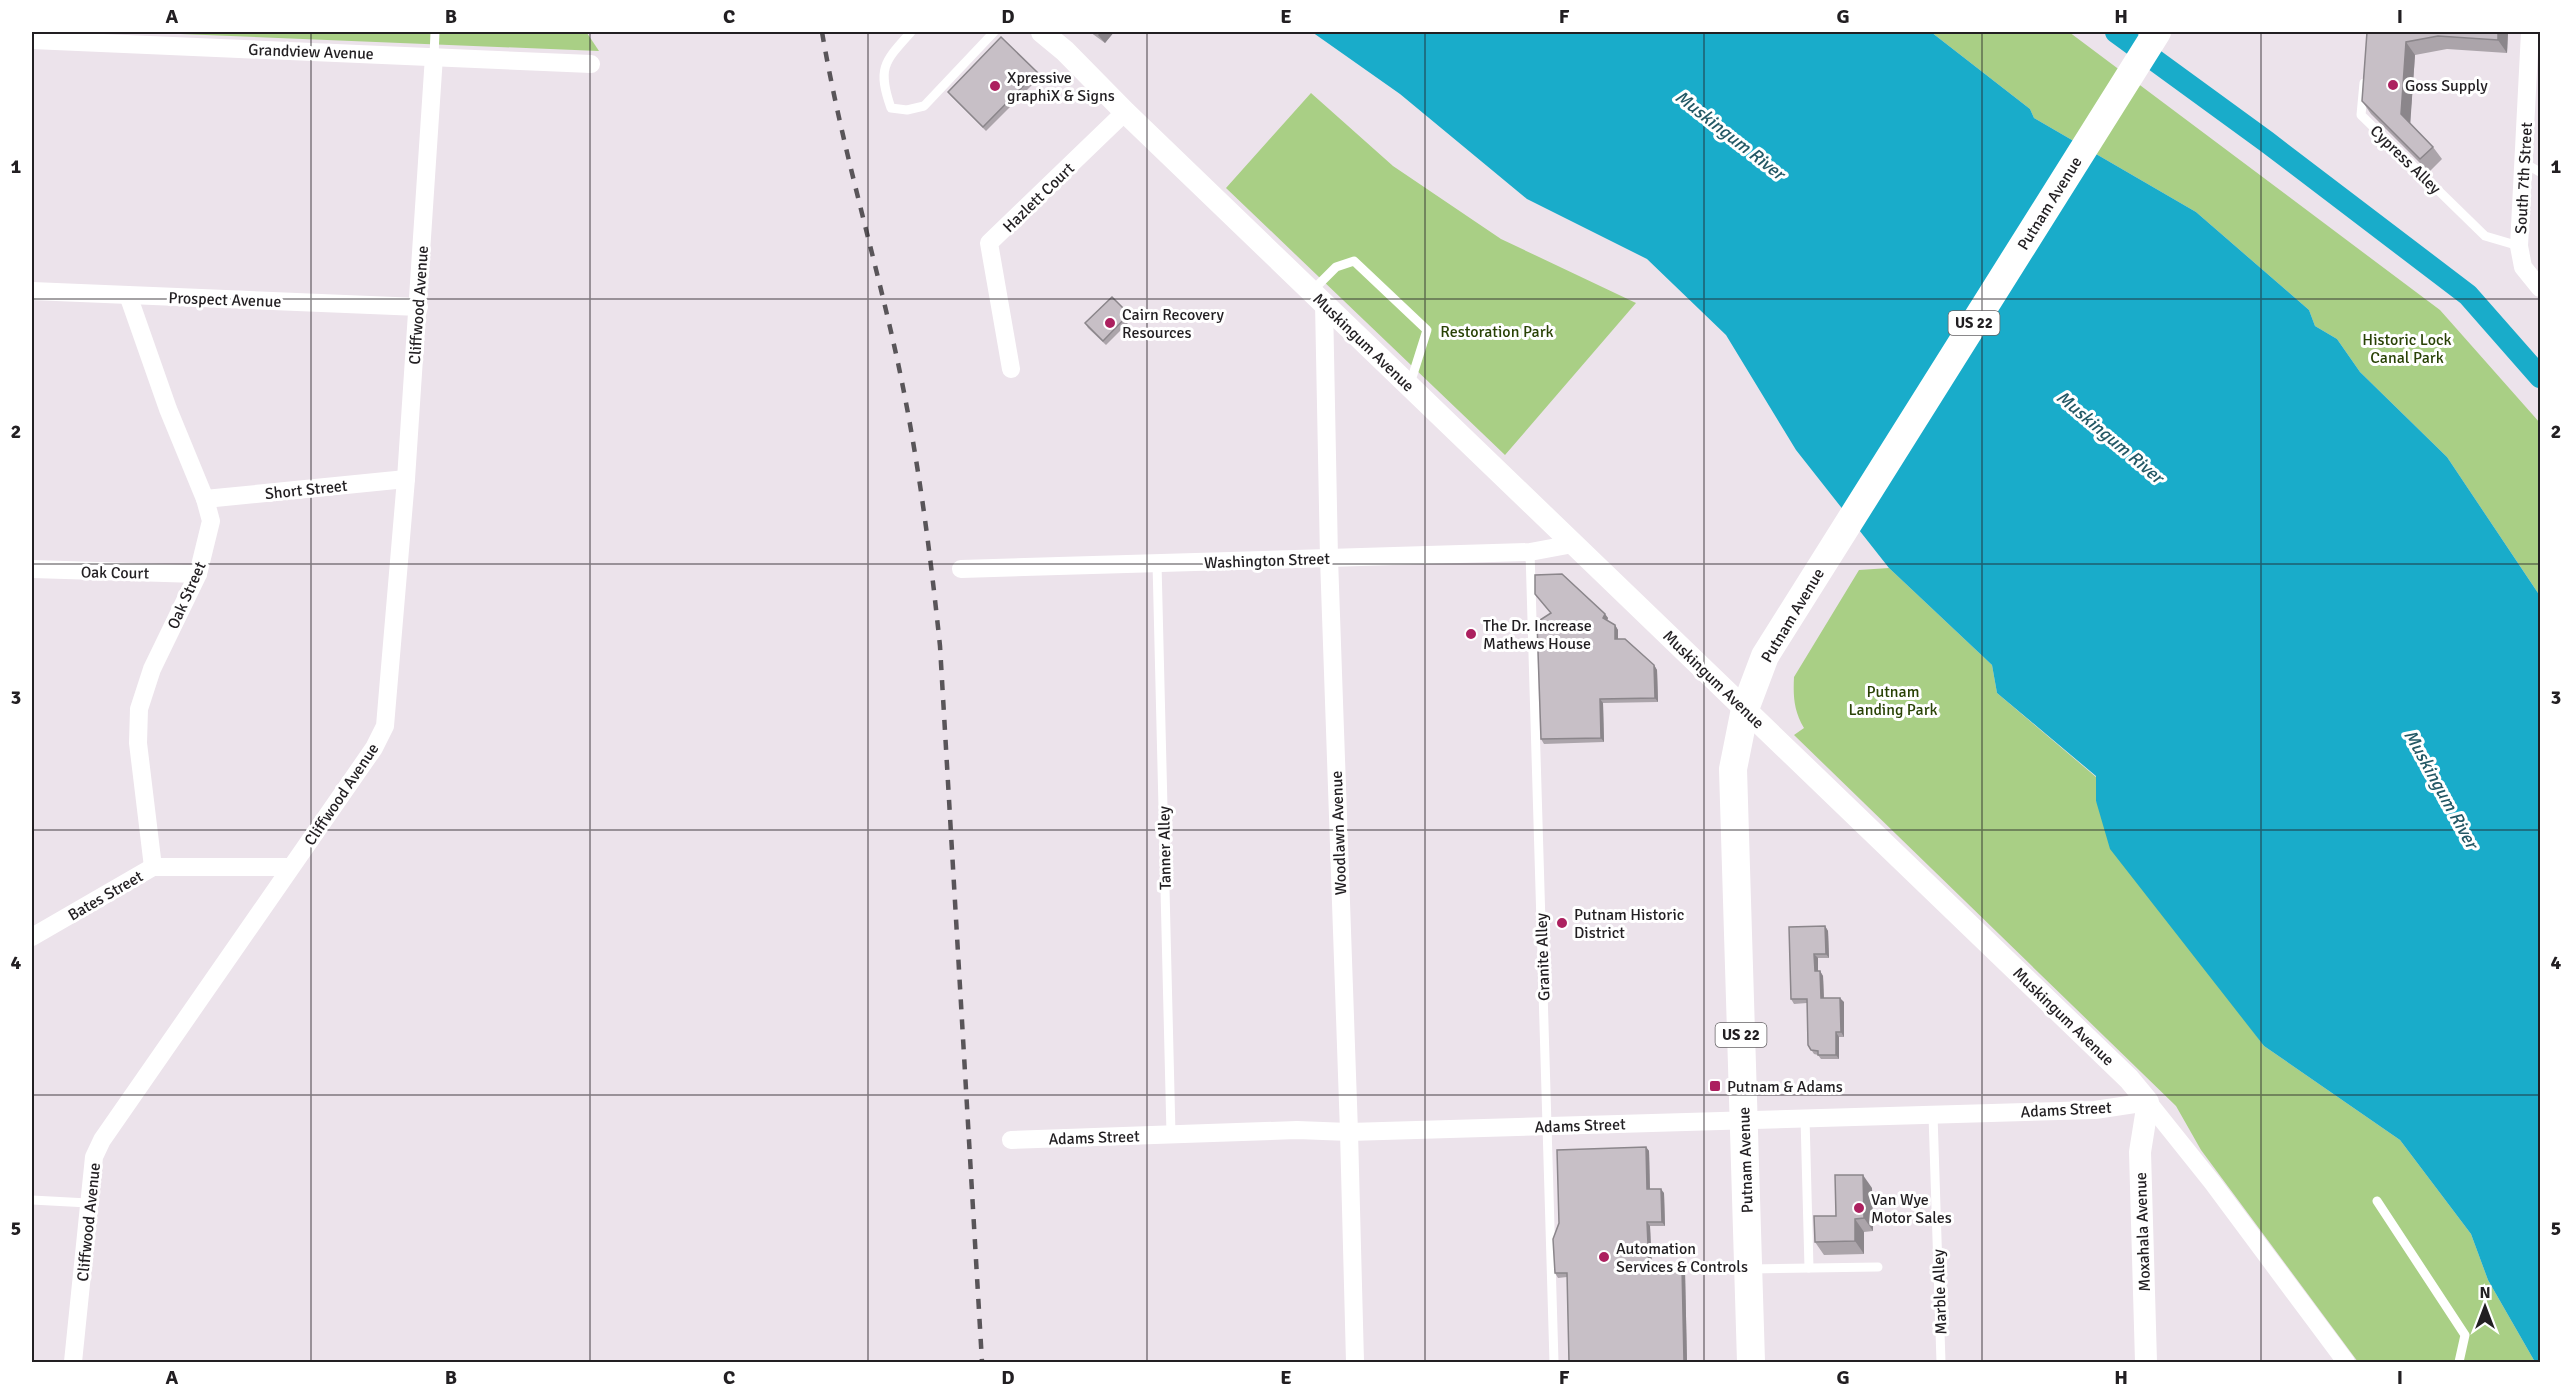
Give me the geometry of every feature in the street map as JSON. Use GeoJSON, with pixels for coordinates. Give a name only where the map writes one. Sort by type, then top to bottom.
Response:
{"type":"FeatureCollection","features":[{"type":"Feature","properties":{"kind":"main road","name":"Putnam Avenue"},"geometry":{"type":"LineString","coordinates":[[1751,1362],[1733,769],[1745,709],[1765,656],[2157,32]]}},
{"type":"Feature","properties":{"kind":"street","name":"Muskingum Avenue"},"geometry":{"type":"LineString","coordinates":[[1042,32],[1065,51],[1125,112],[2129,1079],[2212,1182],[2346,1362]]}},
{"type":"Feature","properties":{"kind":"street","name":"South 7th Street"},"geometry":{"type":"LineString","coordinates":[[2529,32],[2519,246],[2523,267],[2538,286]]}},
{"type":"Feature","properties":{"kind":"street","name":"Grandview Avenue"},"geometry":{"type":"LineString","coordinates":[[32,39],[591,64]]}},
{"type":"Feature","properties":{"kind":"street","name":"Cliffwood Avenue"},"geometry":{"type":"LineString","coordinates":[[73,1362],[94,1157],[102,1140],[361,767],[385,726],[419,307],[434,56]]}},
{"type":"Feature","properties":{"kind":"street","name":"Hazlett Court"},"geometry":{"type":"LineString","coordinates":[[1011,369],[989,243],[1125,112]]}},
{"type":"Feature","properties":{"kind":"street","name":"Prospect Avenue"},"geometry":{"type":"LineString","coordinates":[[32,291],[419,307]]}},
{"type":"Feature","properties":{"kind":"street","name":"Oak Street"},"geometry":{"type":"LineString","coordinates":[[128,295],[168,409],[205,499],[211,522],[205,554],[198,574],[152,669],[140,709],[138,743],[153,867]]}},
{"type":"Feature","properties":{"kind":"street","name":"Woodlawn Avenue"},"geometry":{"type":"LineString","coordinates":[[1318,297],[1349,1132],[1354,1362]]}},
{"type":"Feature","properties":{"kind":"street","name":"Short Street"},"geometry":{"type":"LineString","coordinates":[[205,499],[406,479]]}},
{"type":"Feature","properties":{"kind":"street","name":"Washington Street"},"geometry":{"type":"LineString","coordinates":[[960,568],[1530,552],[1573,544]]}},
{"type":"Feature","properties":{"kind":"street","name":"Oak Court"},"geometry":{"type":"LineString","coordinates":[[32,569],[198,574]]}},
{"type":"Feature","properties":{"kind":"street","name":"Bates Street"},"geometry":{"type":"LineString","coordinates":[[32,937],[153,867],[290,867]]}},
{"type":"Feature","properties":{"kind":"street","name":"Adams Street"},"geometry":{"type":"LineString","coordinates":[[1011,1140],[1297,1130],[1349,1132],[2095,1110],[2148,1102]]}},
{"type":"Feature","properties":{"kind":"street","name":"Moxahala Avenue"},"geometry":{"type":"LineString","coordinates":[[2146,1362],[2140,1152],[2148,1102]]}},
{"type":"Feature","properties":{"kind":"lane"},"geometry":{"type":"LineString","coordinates":[[434,56],[435,32]]}},
{"type":"Feature","properties":{"kind":"lane"},"geometry":{"type":"LineString","coordinates":[[910,32],[886,60],[882,84],[891,108],[907,110],[924,106],[994,32]]}},
{"type":"Feature","properties":{"kind":"lane","name":"Cypress Alley"},"geometry":{"type":"LineString","coordinates":[[2365,67],[2361,115],[2485,236],[2519,246]]}},
{"type":"Feature","properties":{"kind":"lane"},"geometry":{"type":"LineString","coordinates":[[2524,163],[2541,172]]}},
{"type":"Feature","properties":{"kind":"lane"},"geometry":{"type":"LineString","coordinates":[[1318,297],[1336,267],[1354,261],[1427,330],[1409,385]]}},
{"type":"Feature","properties":{"kind":"lane","name":"Granite Alley"},"geometry":{"type":"LineString","coordinates":[[1530,552],[1554,1362]]}},
{"type":"Feature","properties":{"kind":"lane","name":"Tanner Alley"},"geometry":{"type":"LineString","coordinates":[[1157,563],[1171,1134]]}},
{"type":"Feature","properties":{"kind":"lane","name":"Marble Alley"},"geometry":{"type":"LineString","coordinates":[[1933,1114],[1941,1362]]}},
{"type":"Feature","properties":{"kind":"lane"},"geometry":{"type":"LineString","coordinates":[[1805,1118],[1809,1268]]}},
{"type":"Feature","properties":{"kind":"lane"},"geometry":{"type":"LineString","coordinates":[[32,1200],[88,1203]]}},
{"type":"Feature","properties":{"kind":"lane"},"geometry":{"type":"LineString","coordinates":[[2377,1201],[2465,1335],[2459,1362]]}},
{"type":"Feature","properties":{"kind":"lane"},"geometry":{"type":"LineString","coordinates":[[1748,1269],[1878,1267]]}},
{"type":"Feature","properties":{"kind":"green space"},"geometry":{"type":"Polygon","coordinates":[[[130,32],[583,32],[587,33],[599,51],[130,32]]]}},
{"type":"Feature","properties":{"kind":"green space","name":"Historic Lock Canal Park"},"geometry":{"type":"Polygon","coordinates":[[[1931,32],[2069,32],[2440,310],[2540,423],[2540,596],[2447,457],[2360,372],[2337,339],[2315,326],[2309,310],[2196,212],[2034,118],[2030,109],[1931,32]]]}},
{"type":"Feature","properties":{"kind":"green space","name":"Restoration Park"},"geometry":{"type":"Polygon","coordinates":[[[1311,93],[1393,166],[1501,239],[1636,303],[1505,455],[1226,188],[1311,93]]]}},
{"type":"Feature","properties":{"kind":"green space","name":"Putnam Landing Park"},"geometry":{"type":"Polygon","coordinates":[[[1889,568],[1992,665],[1997,693],[2096,777],[2096,801],[2227,996],[2264,1046],[2400,1140],[2471,1234],[2488,1280],[2535,1362],[2358,1362],[2201,1150],[2176,1106],[1794,735],[1804,728],[1795,704],[1794,677],[1859,570],[1889,568]]]}},
{"type":"Feature","properties":{"kind":"water"},"geometry":{"type":"Polygon","coordinates":[[[1312,32],[1931,32],[2030,109],[2034,118],[2196,212],[2309,310],[2315,326],[2337,339],[2360,372],[2447,457],[2540,596],[2540,1362],[2535,1362],[2488,1280],[2471,1234],[2400,1140],[2264,1046],[2110,849],[2096,801],[2096,776],[1997,693],[1992,665],[1889,568],[1796,450],[1726,335],[1647,259],[1527,199],[1400,94],[1312,32]]]}},
{"type":"Feature","properties":{"kind":"building","name":"Goss Supply"},"geometry":{"type":"Polygon","coordinates":[[[2367,32],[2498,32],[2498,40],[2438,36],[2406,42],[2401,114],[2433,147],[2420,159],[2362,101],[2367,32]]]}},
{"type":"Feature","properties":{"kind":"building","name":"Xpressive graphiX & Signs"},"geometry":{"type":"Polygon","coordinates":[[[1001,37],[1037,72],[983,127],[948,92],[1001,37]]]}},
{"type":"Feature","properties":{"kind":"building","name":"Cairn Recovery Resources"},"geometry":{"type":"Polygon","coordinates":[[[1112,297],[1129,314],[1103,341],[1085,323],[1112,297]]]}},
{"type":"Feature","properties":{"kind":"building"},"geometry":{"type":"Polygon","coordinates":[[[1562,574],[1605,614],[1603,618],[1615,625],[1615,639],[1625,639],[1654,665],[1655,698],[1600,699],[1601,738],[1541,739],[1537,622],[1551,613],[1535,594],[1535,575],[1562,574]]]}},
{"type":"Feature","properties":{"kind":"building"},"geometry":{"type":"Polygon","coordinates":[[[1825,926],[1826,954],[1814,954],[1815,971],[1820,971],[1821,998],[1840,998],[1841,1032],[1836,1032],[1836,1055],[1818,1055],[1818,1051],[1811,1050],[1808,1045],[1807,999],[1791,999],[1789,927],[1825,926]]]}},
{"type":"Feature","properties":{"kind":"building","name":"Automation Services & Controls"},"geometry":{"type":"Polygon","coordinates":[[[1646,1147],[1647,1189],[1661,1189],[1662,1222],[1647,1222],[1649,1268],[1682,1267],[1684,1362],[1569,1362],[1567,1273],[1555,1273],[1553,1239],[1559,1223],[1557,1150],[1646,1147]]]}},
{"type":"Feature","properties":{"kind":"building"},"geometry":{"type":"Polygon","coordinates":[[[1835,1175],[1863,1175],[1864,1218],[1855,1219],[1855,1241],[1815,1242],[1814,1216],[1836,1216],[1835,1175]]]}},
{"type":"Feature","properties":{"kind":"waterway","name":"Muskingum River"},"geometry":{"type":"LineString","coordinates":[[2116,32],[2267,142],[2468,295],[2540,377]]}},
{"type":"Feature","properties":{"kind":"railway"},"geometry":{"type":"LineString","coordinates":[[822,32],[848,157],[898,363],[923,504],[932,574],[940,646],[982,1362]]}},
{"type":"Feature","properties":{"kind":"place","name":"Goss Supply"},"geometry":{"type":"Point","coordinates":[2393,85]}},
{"type":"Feature","properties":{"kind":"place","name":"Xpressive graphiX & Signs"},"geometry":{"type":"Point","coordinates":[995,86]}},
{"type":"Feature","properties":{"kind":"place","name":"Cairn Recovery Resources"},"geometry":{"type":"Point","coordinates":[1110,323]}},
{"type":"Feature","properties":{"kind":"place","name":"The Dr. Increase Mathews House"},"geometry":{"type":"Point","coordinates":[1471,634]}},
{"type":"Feature","properties":{"kind":"place","name":"Putnam Historic District"},"geometry":{"type":"Point","coordinates":[1562,923]}},
{"type":"Feature","properties":{"kind":"place","name":"Putnam & Adams"},"geometry":{"type":"Point","coordinates":[1715,1086]}},
{"type":"Feature","properties":{"kind":"place","name":"Van Wye Motor Sales"},"geometry":{"type":"Point","coordinates":[1859,1208]}},
{"type":"Feature","properties":{"kind":"place","name":"Automation Services & Controls"},"geometry":{"type":"Point","coordinates":[1604,1257]}}]}
